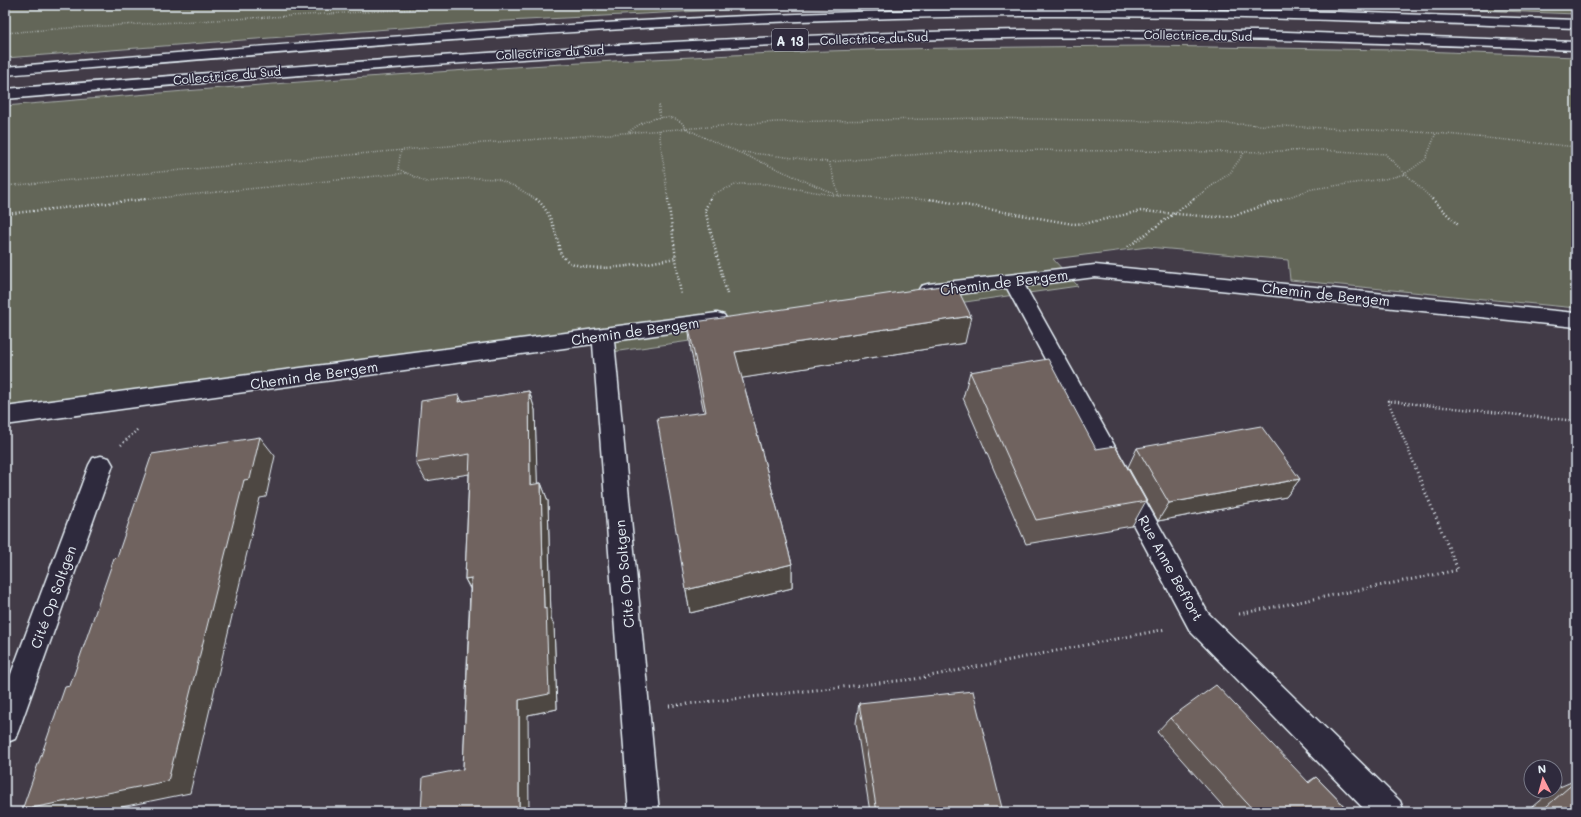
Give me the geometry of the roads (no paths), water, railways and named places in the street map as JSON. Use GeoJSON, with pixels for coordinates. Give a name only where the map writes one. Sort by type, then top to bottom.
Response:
{"type":"FeatureCollection","features":[{"type":"Feature","properties":{"kind":"main road","name":"Collectrice du Sud"},"geometry":{"type":"LineString","coordinates":[[5,71],[272,49],[471,35],[713,21],[932,13],[1128,12],[1354,16],[1576,24]]}},
{"type":"Feature","properties":{"kind":"main road","name":"Collectrice du Sud"},"geometry":{"type":"LineString","coordinates":[[5,94],[264,72],[462,58],[717,43],[946,35],[1140,34],[1379,39],[1576,46]]}},
{"type":"Feature","properties":{"kind":"main road","name":"Chemin de Bergem"},"geometry":{"type":"LineString","coordinates":[[911,294],[1012,280],[1095,271],[1576,320]]}},
{"type":"Feature","properties":{"kind":"main road","name":"Rue Anne Beffort"},"geometry":{"type":"LineString","coordinates":[[1012,280],[1199,622],[1389,812]]}},
{"type":"Feature","properties":{"kind":"main road","name":"Chemin de Bergem"},"geometry":{"type":"LineString","coordinates":[[5,416],[733,318]]}},
{"type":"Feature","properties":{"kind":"main road","name":"Cité Op Soltgen"},"geometry":{"type":"LineString","coordinates":[[603,336],[644,812]]}},
{"type":"Feature","properties":{"kind":"main road","name":"Cité Op Soltgen"},"geometry":{"type":"LineString","coordinates":[[5,729],[101,464]]}}]}
